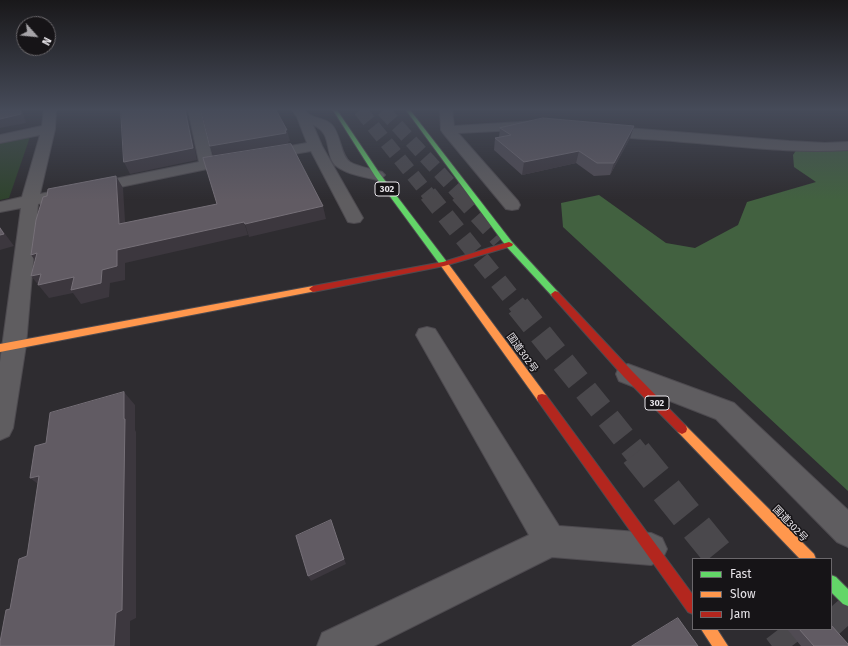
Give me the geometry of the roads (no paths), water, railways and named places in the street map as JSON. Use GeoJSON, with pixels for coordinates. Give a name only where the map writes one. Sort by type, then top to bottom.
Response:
{"type":"FeatureCollection","features":[{"type":"Feature","properties":{"kind":"main road","name":"国道302号"},"geometry":{"type":"LineString","coordinates":[[354,140],[377,175],[444,264],[692,606]]}},
{"type":"Feature","properties":{"kind":"main road","name":"国道302号"},"geometry":{"type":"LineString","coordinates":[[432,140],[509,244],[628,374],[808,558]]}},
{"type":"Feature","properties":{"kind":"main road"},"geometry":{"type":"LineString","coordinates":[[7,346],[444,264],[509,244]]}},
{"type":"Feature","properties":{"kind":"main road"},"geometry":{"type":"LineString","coordinates":[[832,583],[848,599]]}},
{"type":"Feature","properties":{"kind":"main road"},"geometry":{"type":"LineString","coordinates":[[709,630],[721,646]]}},
{"type":"Feature","properties":{"kind":"street"},"geometry":{"type":"LineString","coordinates":[[0,428],[7,346],[30,200],[45,140]]}},
{"type":"Feature","properties":{"kind":"street"},"geometry":{"type":"LineString","coordinates":[[201,140],[207,165]]}},
{"type":"Feature","properties":{"kind":"street"},"geometry":{"type":"LineString","coordinates":[[311,140],[354,218]]}},
{"type":"Feature","properties":{"kind":"street"},"geometry":{"type":"LineString","coordinates":[[333,140],[340,161],[346,166],[377,175]]}},
{"type":"Feature","properties":{"kind":"street"},"geometry":{"type":"LineString","coordinates":[[457,140],[512,205]]}},
{"type":"Feature","properties":{"kind":"street"},"geometry":{"type":"LineString","coordinates":[[711,140],[835,147],[848,146]]}},
{"type":"Feature","properties":{"kind":"street"},"geometry":{"type":"LineString","coordinates":[[0,207],[207,165],[314,146]]}},
{"type":"Feature","properties":{"kind":"street"},"geometry":{"type":"LineString","coordinates":[[427,335],[550,541]]}},
{"type":"Feature","properties":{"kind":"street"},"geometry":{"type":"LineString","coordinates":[[628,374],[725,412],[848,531]]}},
{"type":"Feature","properties":{"kind":"street"},"geometry":{"type":"LineString","coordinates":[[335,646],[550,541],[651,549]]}},
{"type":"Feature","properties":{"kind":"tunnel"},"geometry":{"type":"LineString","coordinates":[[384,140],[429,195]]}},
{"type":"Feature","properties":{"kind":"tunnel"},"geometry":{"type":"LineString","coordinates":[[410,140],[460,195]]}},
{"type":"Feature","properties":{"kind":"tunnel"},"geometry":{"type":"LineString","coordinates":[[428,194],[519,307]]}},
{"type":"Feature","properties":{"kind":"tunnel"},"geometry":{"type":"LineString","coordinates":[[459,194],[500,240]]}},
{"type":"Feature","properties":{"kind":"tunnel"},"geometry":{"type":"LineString","coordinates":[[518,306],[637,454]]}},
{"type":"Feature","properties":{"kind":"tunnel"},"geometry":{"type":"LineString","coordinates":[[636,453],[721,558]]}},
{"type":"Feature","properties":{"kind":"tunnel"},"geometry":{"type":"LineString","coordinates":[[832,608],[848,626]]}},
{"type":"Feature","properties":{"kind":"tunnel"},"geometry":{"type":"LineString","coordinates":[[780,630],[792,646]]}}]}
